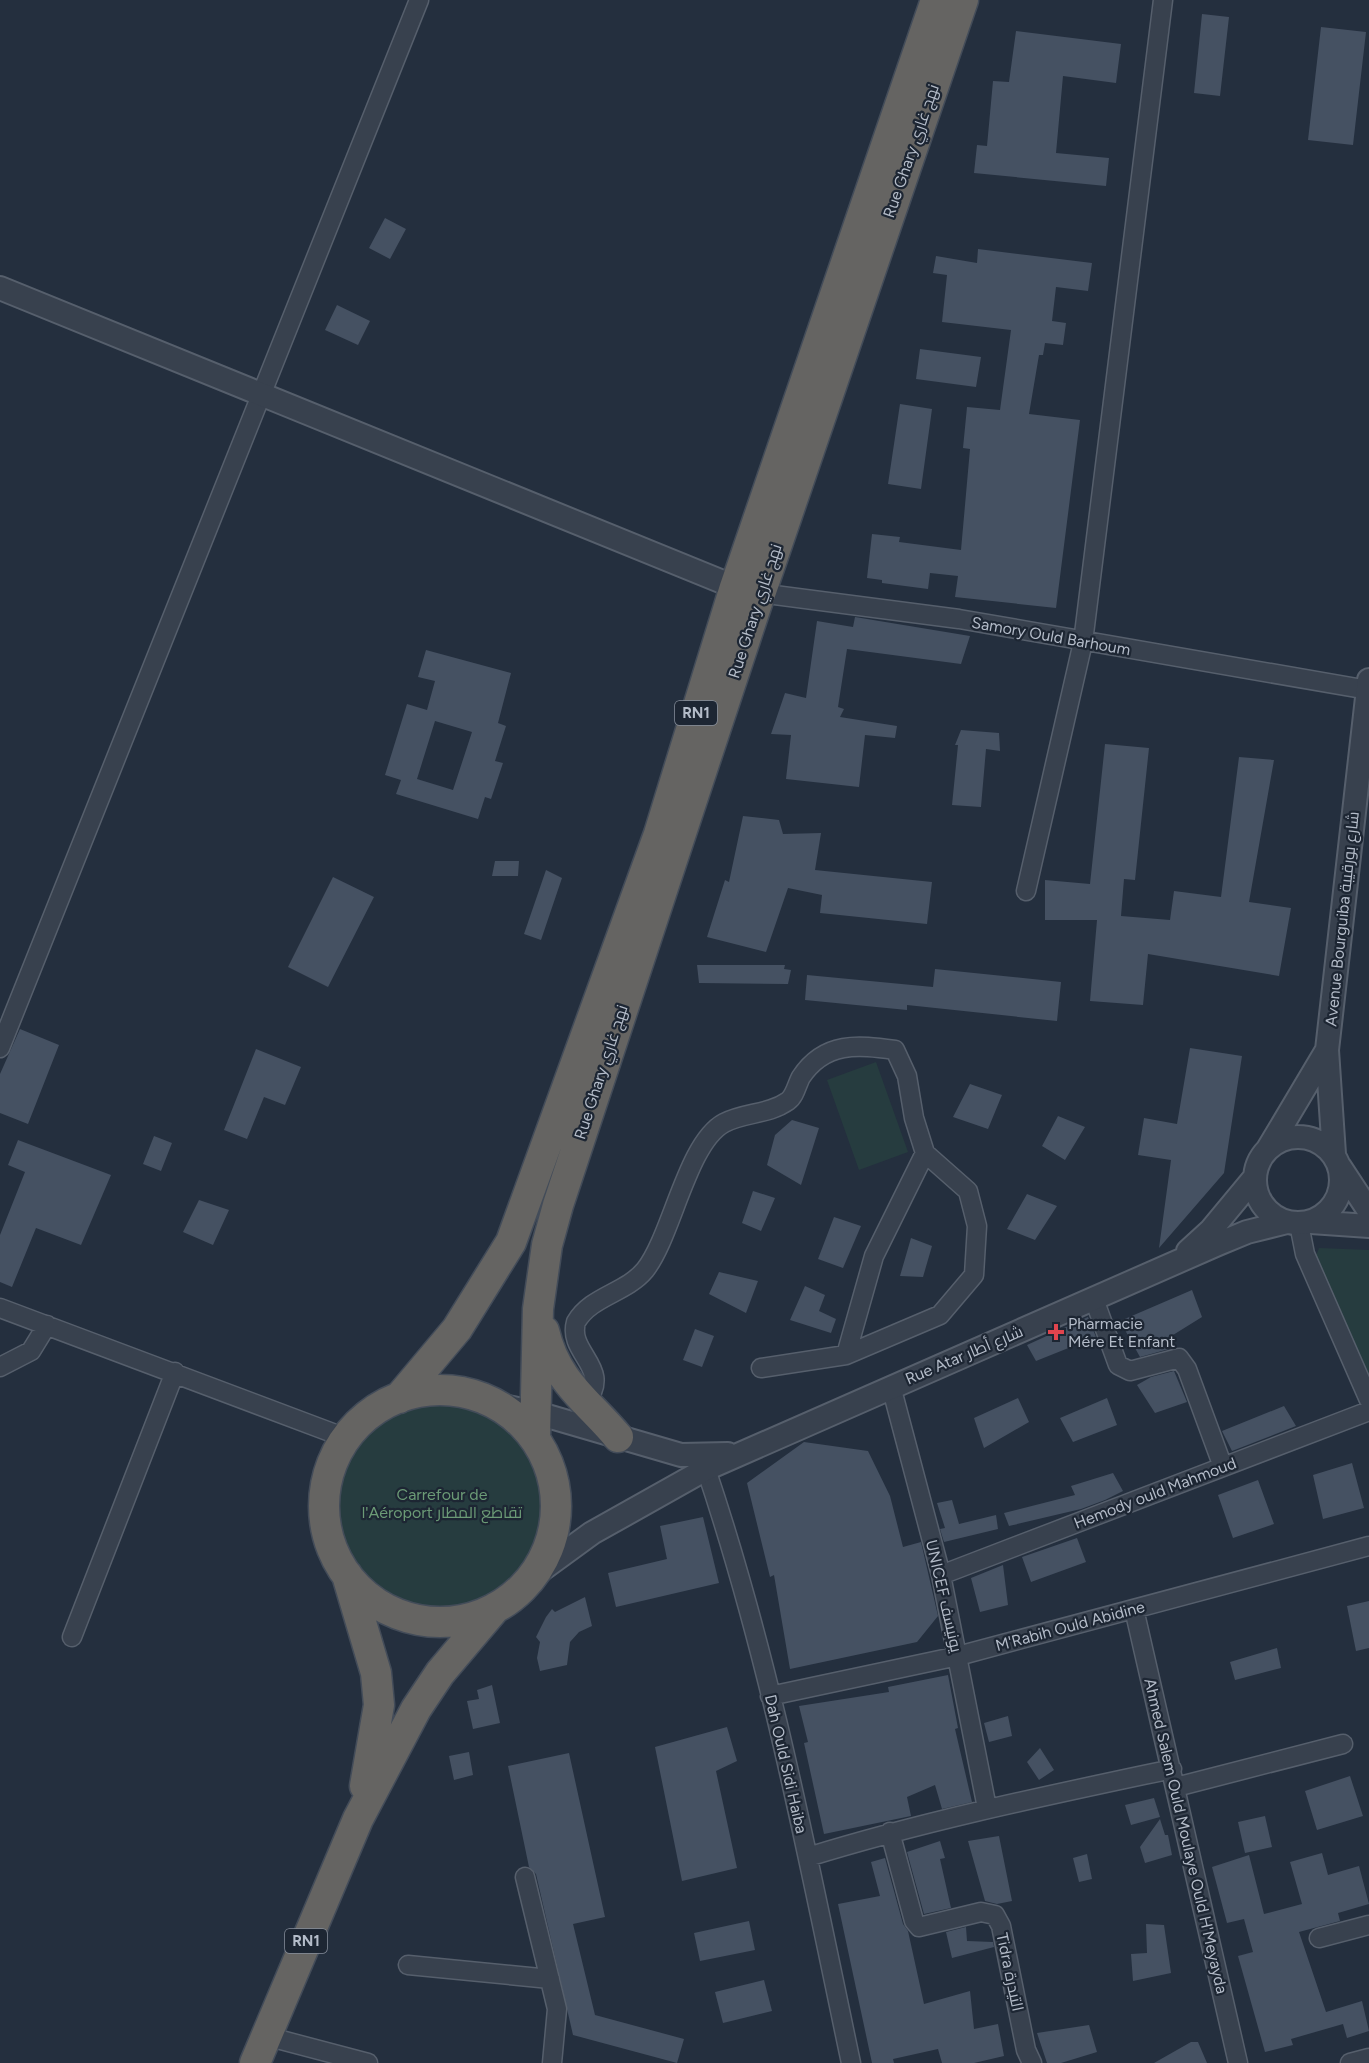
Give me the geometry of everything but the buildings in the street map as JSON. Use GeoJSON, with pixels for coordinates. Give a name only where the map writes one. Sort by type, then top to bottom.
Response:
{"type":"FeatureCollection","features":[{"type":"Feature","properties":{"kind":"highway","name":"Rue Ghary نهج غاري"},"geometry":{"type":"LineString","coordinates":[[536,1426],[538,1309],[547,1245],[558,1205],[669,838],[936,0]]}},
{"type":"Feature","properties":{"kind":"highway","name":"Rue Ghary نهج غاري"},"geometry":{"type":"LineString","coordinates":[[747,591],[963,0]]}},
{"type":"Feature","properties":{"kind":"highway","name":"Rue Ghary نهج غاري"},"geometry":{"type":"LineString","coordinates":[[399,1398],[457,1329],[512,1242],[669,838]]}},
{"type":"Feature","properties":{"kind":"highway"},"geometry":{"type":"LineString","coordinates":[[538,1309],[552,1357],[568,1385],[618,1437]]}},
{"type":"Feature","properties":{"kind":"highway"},"geometry":{"type":"LineString","coordinates":[[449,1390],[475,1395],[498,1405],[519,1420],[536,1426],[552,1475],[556,1507],[551,1539],[533,1576],[516,1593],[476,1616],[452,1621],[428,1621],[405,1616],[383,1607],[363,1593],[347,1575],[329,1539],[324,1514],[326,1488],[332,1463],[346,1438],[368,1415],[399,1398],[424,1391],[449,1390]]}},
{"type":"Feature","properties":{"kind":"highway","name":"RN1"},"geometry":{"type":"LineString","coordinates":[[347,1575],[376,1673],[379,1705],[358,1819]]}},
{"type":"Feature","properties":{"kind":"highway","name":"RN1"},"geometry":{"type":"LineString","coordinates":[[260,2050],[358,1819],[416,1709],[440,1673],[497,1606]]}},
{"type":"Feature","properties":{"kind":"street"},"geometry":{"type":"LineString","coordinates":[[0,1048],[419,0]]}},
{"type":"Feature","properties":{"kind":"street"},"geometry":{"type":"LineString","coordinates":[[1026,891],[1083,642],[1163,0]]}},
{"type":"Feature","properties":{"kind":"street"},"geometry":{"type":"LineString","coordinates":[[0,288],[747,591]]}},
{"type":"Feature","properties":{"kind":"street","name":"Samory Ould Barhoum"},"geometry":{"type":"LineString","coordinates":[[747,591],[959,619],[1083,642],[1368,685]]}},
{"type":"Feature","properties":{"kind":"street","name":"Avenue Bourguiba شارع بورقيبة"},"geometry":{"type":"LineString","coordinates":[[1337,1161],[1327,1050],[1368,685]]}},
{"type":"Feature","properties":{"kind":"street"},"geometry":{"type":"LineString","coordinates":[[585,1403],[595,1381],[591,1366],[576,1338],[576,1322],[595,1303],[629,1285],[644,1270],[656,1252],[700,1149],[723,1124],[769,1112],[791,1099],[802,1076],[824,1054],[852,1045],[895,1050],[907,1076],[914,1118],[925,1153],[968,1191],[977,1226],[974,1275],[940,1315],[846,1355],[761,1368]]}},
{"type":"Feature","properties":{"kind":"street","name":"Avenue Bourguiba شارع بورقيبة"},"geometry":{"type":"LineString","coordinates":[[1268,1149],[1327,1050]]}},
{"type":"Feature","properties":{"kind":"street"},"geometry":{"type":"LineString","coordinates":[[1369,1211],[1337,1161],[1323,1144],[1310,1138],[1294,1137],[1280,1140],[1268,1149],[1257,1167],[1256,1192],[1263,1206],[1274,1216],[1299,1222],[1369,1226]]}},
{"type":"Feature","properties":{"kind":"street"},"geometry":{"type":"LineString","coordinates":[[846,1355],[874,1256],[925,1153]]}},
{"type":"Feature","properties":{"kind":"street"},"geometry":{"type":"LineString","coordinates":[[1299,1222],[1326,1213],[1337,1200],[1342,1184],[1337,1161]]}},
{"type":"Feature","properties":{"kind":"street","name":"Rue Atar شارع أطار"},"geometry":{"type":"LineString","coordinates":[[1174,1264],[1211,1230],[1255,1177]]}},
{"type":"Feature","properties":{"kind":"street"},"geometry":{"type":"LineString","coordinates":[[1299,1222],[1305,1254],[1369,1400]]}},
{"type":"Feature","properties":{"kind":"street","name":"Rue Atar شارع أطار"},"geometry":{"type":"LineString","coordinates":[[533,1576],[592,1533],[706,1469],[1247,1232],[1299,1222]]}},
{"type":"Feature","properties":{"kind":"street"},"geometry":{"type":"LineString","coordinates":[[1094,1299],[1118,1365],[1130,1371],[1179,1358],[1187,1369],[1223,1467]]}},
{"type":"Feature","properties":{"kind":"street"},"geometry":{"type":"LineString","coordinates":[[0,1308],[346,1438]]}},
{"type":"Feature","properties":{"kind":"street"},"geometry":{"type":"LineString","coordinates":[[0,1367],[31,1351],[47,1325]]}},
{"type":"Feature","properties":{"kind":"street"},"geometry":{"type":"LineString","coordinates":[[72,1637],[175,1372]]}},
{"type":"Feature","properties":{"kind":"street","name":"UNICEF يونيسف"},"geometry":{"type":"LineString","coordinates":[[891,1386],[941,1575],[987,1808]]}},
{"type":"Feature","properties":{"kind":"street","name":"Hemody ould Mahmoud"},"geometry":{"type":"LineString","coordinates":[[941,1575],[1369,1411]]}},
{"type":"Feature","properties":{"kind":"street","name":"Rue Atar شارع أطار"},"geometry":{"type":"LineString","coordinates":[[536,1426],[618,1437],[681,1455],[709,1456],[756,1449]]}},
{"type":"Feature","properties":{"kind":"street","name":"Dah Ould Sidi Haiba"},"geometry":{"type":"LineString","coordinates":[[706,1469],[737,1561],[770,1696],[808,1857],[851,2063]]}},
{"type":"Feature","properties":{"kind":"street","name":"M'Rabih Ould Abidine"},"geometry":{"type":"LineString","coordinates":[[770,1696],[958,1656],[1369,1546]]}},
{"type":"Feature","properties":{"kind":"street","name":"Ahmed Salem Ould Moulaye Ould H'Meyayda"},"geometry":{"type":"LineString","coordinates":[[1134,1609],[1238,2063]]}},
{"type":"Feature","properties":{"kind":"street"},"geometry":{"type":"LineString","coordinates":[[808,1857],[890,1832],[987,1808],[1174,1778],[1344,1744]]}},
{"type":"Feature","properties":{"kind":"street","name":"Tidra التيدرة"},"geometry":{"type":"LineString","coordinates":[[890,1832],[914,1921],[919,1927],[981,1912],[995,1915],[1001,1926],[1026,2050],[1032,2063]]}},
{"type":"Feature","properties":{"kind":"street"},"geometry":{"type":"LineString","coordinates":[[525,1877],[557,2009],[552,2063]]}},
{"type":"Feature","properties":{"kind":"street"},"geometry":{"type":"LineString","coordinates":[[1318,1938],[1369,1925]]}},
{"type":"Feature","properties":{"kind":"street"},"geometry":{"type":"LineString","coordinates":[[408,1965],[550,1979]]}},
{"type":"Feature","properties":{"kind":"street"},"geometry":{"type":"LineString","coordinates":[[260,2050],[368,2063]]}},
{"type":"Feature","properties":{"kind":"street"},"geometry":{"type":"LineString","coordinates":[[1350,2063],[1369,2058]]}},
{"type":"Feature","properties":{"kind":"green space"},"geometry":{"type":"Polygon","coordinates":[[[876,1062],[908,1152],[859,1170],[827,1080],[876,1062]]]}},
{"type":"Feature","properties":{"kind":"green space"},"geometry":{"type":"Polygon","coordinates":[[[1319,1248],[1369,1250],[1369,1385],[1313,1264],[1319,1248]]]}},
{"type":"Feature","properties":{"kind":"green space","name":"Carrefour de l'Aéroport تقاطع المطار"},"geometry":{"type":"Polygon","coordinates":[[[442,1397],[463,1399],[482,1405],[501,1415],[517,1428],[530,1444],[540,1463],[546,1482],[548,1503],[546,1524],[540,1543],[530,1562],[517,1578],[501,1591],[482,1601],[463,1607],[442,1609],[421,1607],[402,1601],[383,1591],[367,1578],[354,1562],[344,1543],[338,1524],[336,1503],[338,1482],[344,1463],[354,1444],[367,1428],[383,1415],[402,1405],[421,1399],[442,1397]]]}},
{"type":"Feature","properties":{"kind":"place","name":"Pharmacie Mére Et Enfant"},"geometry":{"type":"Point","coordinates":[1056,1332]}}]}
